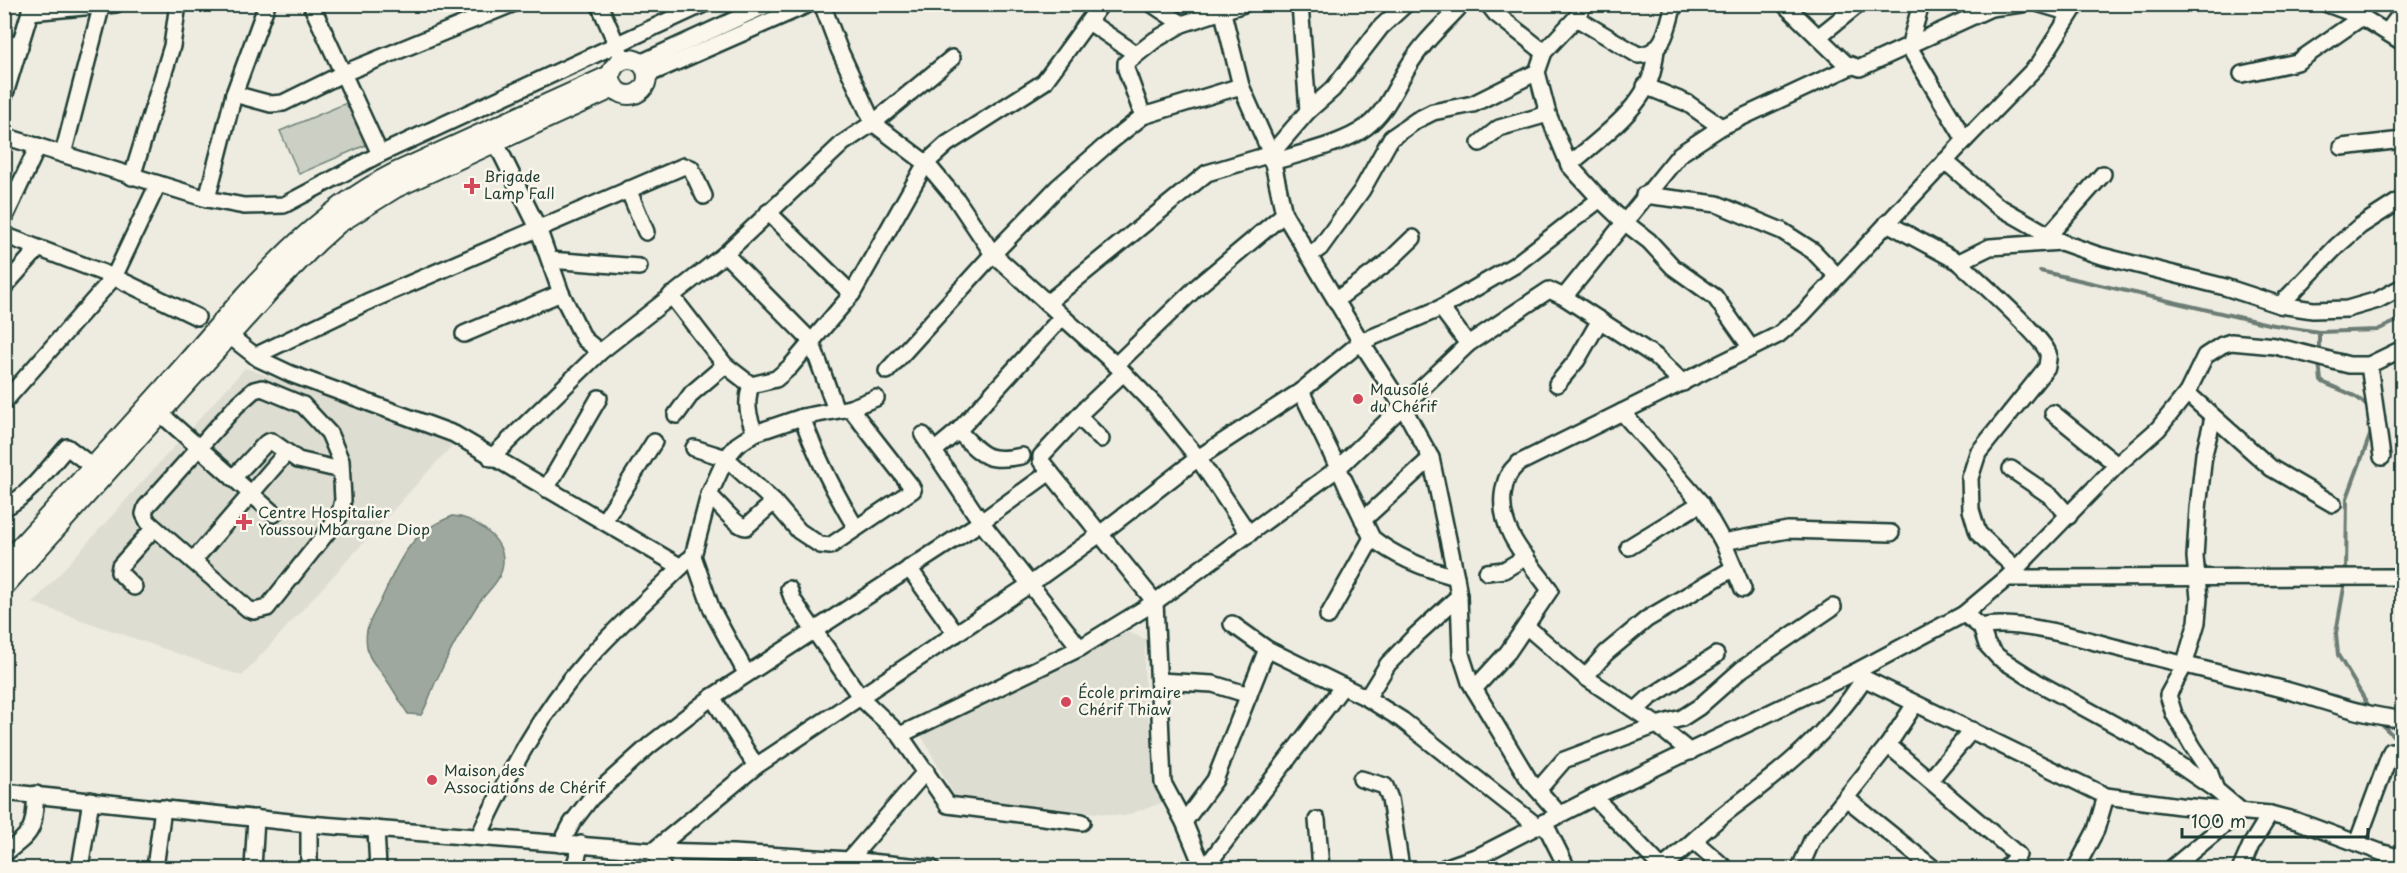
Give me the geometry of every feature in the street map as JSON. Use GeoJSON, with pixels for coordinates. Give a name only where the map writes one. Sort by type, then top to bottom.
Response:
{"type":"FeatureCollection","features":[{"type":"Feature","properties":{"kind":"main road"},"geometry":{"type":"LineString","coordinates":[[632,60],[645,86],[636,94],[624,95],[612,82],[615,65],[632,60]]}},
{"type":"Feature","properties":{"kind":"main road"},"geometry":{"type":"LineString","coordinates":[[4,564],[93,467],[231,337],[293,267],[338,225],[396,188],[496,143],[612,82]]}},
{"type":"Feature","properties":{"kind":"main road"},"geometry":{"type":"LineString","coordinates":[[4,587],[155,409],[265,274],[333,209],[368,186],[394,173],[612,82]]}},
{"type":"Feature","properties":{"kind":"street"},"geometry":{"type":"LineString","coordinates":[[132,177],[172,46],[178,4]]}},
{"type":"Feature","properties":{"kind":"street"},"geometry":{"type":"LineString","coordinates":[[207,199],[234,94],[267,4]]}},
{"type":"Feature","properties":{"kind":"street"},"geometry":{"type":"LineString","coordinates":[[311,4],[380,154]]}},
{"type":"Feature","properties":{"kind":"street"},"geometry":{"type":"LineString","coordinates":[[234,94],[278,104],[292,100],[344,73],[512,4]]}},
{"type":"Feature","properties":{"kind":"street"},"geometry":{"type":"LineString","coordinates":[[599,4],[632,60]]}},
{"type":"Feature","properties":{"kind":"street"},"geometry":{"type":"LineString","coordinates":[[632,60],[685,8],[704,4]]}},
{"type":"Feature","properties":{"kind":"street"},"geometry":{"type":"LineString","coordinates":[[4,136],[207,199],[244,206],[284,205],[380,154],[699,37],[769,4]]}},
{"type":"Feature","properties":{"kind":"street"},"geometry":{"type":"LineString","coordinates":[[632,60],[809,4]]}},
{"type":"Feature","properties":{"kind":"street"},"geometry":{"type":"LineString","coordinates":[[822,4],[835,40],[873,123],[926,163],[957,200],[993,254],[1120,369],[1155,405],[1198,458],[1249,534]]}},
{"type":"Feature","properties":{"kind":"street"},"geometry":{"type":"LineString","coordinates":[[751,385],[776,379],[790,367],[852,294],[926,163],[947,144],[1044,82],[1101,4]]}},
{"type":"Feature","properties":{"kind":"street"},"geometry":{"type":"LineString","coordinates":[[1152,4],[1182,24]]}},
{"type":"Feature","properties":{"kind":"street"},"geometry":{"type":"LineString","coordinates":[[1143,116],[1125,67],[1126,63],[1182,24],[1223,13],[1244,4]]}},
{"type":"Feature","properties":{"kind":"street"},"geometry":{"type":"LineString","coordinates":[[1300,4],[1308,111]]}},
{"type":"Feature","properties":{"kind":"street"},"geometry":{"type":"LineString","coordinates":[[1272,158],[1308,111],[1334,88],[1381,27],[1406,4]]}},
{"type":"Feature","properties":{"kind":"street"},"geometry":{"type":"LineString","coordinates":[[1047,303],[1208,173],[1348,138],[1367,126],[1398,89],[1407,68],[1421,49],[1462,4]]}},
{"type":"Feature","properties":{"kind":"street"},"geometry":{"type":"LineString","coordinates":[[1488,4],[1496,14],[1544,52]]}},
{"type":"Feature","properties":{"kind":"street"},"geometry":{"type":"LineString","coordinates":[[1569,165],[1608,132],[1637,100],[1652,74],[1656,50],[1662,41],[1674,4]]}},
{"type":"Feature","properties":{"kind":"street"},"geometry":{"type":"LineString","coordinates":[[1784,4],[1845,63],[1860,68],[1991,8],[2022,4]]}},
{"type":"Feature","properties":{"kind":"street"},"geometry":{"type":"LineString","coordinates":[[1818,37],[1859,4]]}},
{"type":"Feature","properties":{"kind":"street"},"geometry":{"type":"LineString","coordinates":[[1921,4],[1909,47],[1965,140]]}},
{"type":"Feature","properties":{"kind":"street"},"geometry":{"type":"LineString","coordinates":[[1474,689],[1508,652],[1550,590],[1509,533],[1504,521],[1502,507],[1504,482],[1510,470],[1519,463],[1778,335],[1802,315],[2039,64],[2074,9],[2040,4]]}},
{"type":"Feature","properties":{"kind":"street"},"geometry":{"type":"LineString","coordinates":[[2326,4],[2362,17],[2403,42]]}},
{"type":"Feature","properties":{"kind":"street"},"geometry":{"type":"LineString","coordinates":[[4,96],[30,8],[107,5],[63,154]]}},
{"type":"Feature","properties":{"kind":"street"},"geometry":{"type":"LineString","coordinates":[[685,8],[699,37]]}},
{"type":"Feature","properties":{"kind":"street"},"geometry":{"type":"LineString","coordinates":[[1656,50],[1647,55],[1638,55],[1580,11],[1544,52],[1537,72],[1548,114],[1569,165],[1600,199],[1649,241],[1673,267],[1715,297],[1751,348]]}},
{"type":"Feature","properties":{"kind":"street"},"geometry":{"type":"LineString","coordinates":[[2387,32],[2403,12]]}},
{"type":"Feature","properties":{"kind":"street"},"geometry":{"type":"LineString","coordinates":[[1223,13],[1241,86],[1272,158],[1284,214],[1360,342],[1403,407],[1431,458],[1459,596],[1461,654],[1474,689],[1538,790],[1560,815]]}},
{"type":"Feature","properties":{"kind":"street"},"geometry":{"type":"LineString","coordinates":[[2242,74],[2297,62],[2362,17]]}},
{"type":"Feature","properties":{"kind":"street"},"geometry":{"type":"LineString","coordinates":[[1089,22],[1136,54]]}},
{"type":"Feature","properties":{"kind":"street"},"geometry":{"type":"LineString","coordinates":[[4,42],[20,46]]}},
{"type":"Feature","properties":{"kind":"street"},"geometry":{"type":"LineString","coordinates":[[491,458],[600,352],[725,254],[843,143],[873,123],[952,58]]}},
{"type":"Feature","properties":{"kind":"street"},"geometry":{"type":"LineString","coordinates":[[1564,297],[1644,195],[1680,154],[1721,127],[1852,66]]}},
{"type":"Feature","properties":{"kind":"street"},"geometry":{"type":"LineString","coordinates":[[1309,256],[1320,248],[1362,190],[1391,138],[1433,112],[1473,104],[1537,72]]}},
{"type":"Feature","properties":{"kind":"street"},"geometry":{"type":"LineString","coordinates":[[887,371],[993,254],[1058,187],[1143,116],[1241,86]]}},
{"type":"Feature","properties":{"kind":"street"},"geometry":{"type":"LineString","coordinates":[[1645,86],[1687,103],[1721,127]]}},
{"type":"Feature","properties":{"kind":"street"},"geometry":{"type":"LineString","coordinates":[[1480,142],[1499,128],[1548,114]]}},
{"type":"Feature","properties":{"kind":"street"},"geometry":{"type":"LineString","coordinates":[[2342,147],[2403,140]]}},
{"type":"Feature","properties":{"kind":"street"},"geometry":{"type":"LineString","coordinates":[[496,143],[538,228],[561,293],[584,339],[600,352]]}},
{"type":"Feature","properties":{"kind":"street"},"geometry":{"type":"LineString","coordinates":[[4,219],[38,146]]}},
{"type":"Feature","properties":{"kind":"street"},"geometry":{"type":"LineString","coordinates":[[1945,162],[1996,205],[2055,239],[2098,255],[2225,287],[2280,305],[2313,310],[2347,309],[2378,300],[2403,287]]}},
{"type":"Feature","properties":{"kind":"street"},"geometry":{"type":"LineString","coordinates":[[255,356],[367,302],[687,165],[691,168],[704,196]]}},
{"type":"Feature","properties":{"kind":"street"},"geometry":{"type":"LineString","coordinates":[[1959,262],[1990,247],[2055,239],[2103,174]]}},
{"type":"Feature","properties":{"kind":"street"},"geometry":{"type":"LineString","coordinates":[[4,402],[114,277],[158,184]]}},
{"type":"Feature","properties":{"kind":"street"},"geometry":{"type":"LineString","coordinates":[[628,189],[646,232]]}},
{"type":"Feature","properties":{"kind":"street"},"geometry":{"type":"LineString","coordinates":[[1644,195],[1717,204],[1728,208],[1782,231],[1813,250],[1837,276]]}},
{"type":"Feature","properties":{"kind":"street"},"geometry":{"type":"LineString","coordinates":[[653,850],[756,766],[1029,585],[1100,534],[1198,458],[1301,391],[1360,342],[1441,308],[1515,266],[1600,199]]}},
{"type":"Feature","properties":{"kind":"street"},"geometry":{"type":"LineString","coordinates":[[2280,305],[2337,246],[2360,226],[2403,199]]}},
{"type":"Feature","properties":{"kind":"street"},"geometry":{"type":"LineString","coordinates":[[768,212],[852,294]]}},
{"type":"Feature","properties":{"kind":"street"},"geometry":{"type":"LineString","coordinates":[[1284,214],[1198,286],[1041,456],[1041,460],[1155,602],[1163,783],[1184,822],[1204,868],[1343,687]]}},
{"type":"Feature","properties":{"kind":"street"},"geometry":{"type":"LineString","coordinates":[[1887,223],[1959,262],[2028,328],[2049,356],[2047,367],[1977,453],[1970,478],[1971,510],[1978,533],[2012,574],[2198,580],[2346,576],[2403,577]]}},
{"type":"Feature","properties":{"kind":"street"},"geometry":{"type":"LineString","coordinates":[[4,235],[114,277],[196,317]]}},
{"type":"Feature","properties":{"kind":"street"},"geometry":{"type":"LineString","coordinates":[[1335,300],[1388,262],[1413,238]]}},
{"type":"Feature","properties":{"kind":"street"},"geometry":{"type":"LineString","coordinates":[[4,287],[38,249]]}},
{"type":"Feature","properties":{"kind":"street"},"geometry":{"type":"LineString","coordinates":[[694,448],[726,458],[774,501],[799,531],[825,547],[830,546],[912,490],[911,486],[843,409],[811,341],[725,254]]}},
{"type":"Feature","properties":{"kind":"street"},"geometry":{"type":"LineString","coordinates":[[550,260],[639,267]]}},
{"type":"Feature","properties":{"kind":"street"},"geometry":{"type":"LineString","coordinates":[[900,735],[1080,648],[1155,602],[1337,469],[1468,345],[1549,290],[1564,297],[1655,356],[1683,383]]}},
{"type":"Feature","properties":{"kind":"street"},"geometry":{"type":"LineString","coordinates":[[464,334],[561,293]]}},
{"type":"Feature","properties":{"kind":"street"},"geometry":{"type":"LineString","coordinates":[[671,296],[725,365],[751,385]]}},
{"type":"Feature","properties":{"kind":"street"},"geometry":{"type":"LineString","coordinates":[[1441,308],[1468,345]]}},
{"type":"Feature","properties":{"kind":"street"},"geometry":{"type":"LineString","coordinates":[[934,451],[958,431],[1062,317]]}},
{"type":"Feature","properties":{"kind":"street"},"geometry":{"type":"LineString","coordinates":[[1557,384],[1577,360],[1600,320]]}},
{"type":"Feature","properties":{"kind":"street"},"geometry":{"type":"LineString","coordinates":[[231,337],[255,356],[325,388],[454,435],[604,521],[687,561],[746,673]]}},
{"type":"Feature","properties":{"kind":"street"},"geometry":{"type":"LineString","coordinates":[[1444,868],[1481,855],[1594,797],[1858,676],[1964,614],[2012,574],[2117,465],[2158,429],[2187,393],[2205,356],[2216,349],[2231,342],[2275,346],[2349,365],[2369,365],[2403,349]]}},
{"type":"Feature","properties":{"kind":"street"},"geometry":{"type":"LineString","coordinates":[[676,415],[692,393],[725,365]]}},
{"type":"Feature","properties":{"kind":"street"},"geometry":{"type":"LineString","coordinates":[[2369,365],[2382,457]]}},
{"type":"Feature","properties":{"kind":"street"},"geometry":{"type":"LineString","coordinates":[[751,385],[747,413],[755,433]]}},
{"type":"Feature","properties":{"kind":"street"},"geometry":{"type":"LineString","coordinates":[[262,388],[303,405],[329,433],[337,448],[343,500],[339,517],[267,608],[254,611],[248,609],[154,528],[144,514],[146,507],[199,448],[249,393],[262,388]]}},
{"type":"Feature","properties":{"kind":"street"},"geometry":{"type":"LineString","coordinates":[[1301,391],[1372,538],[1391,553],[1433,571],[1456,577]]}},
{"type":"Feature","properties":{"kind":"street"},"geometry":{"type":"LineString","coordinates":[[2187,393],[2271,468],[2333,504]]}},
{"type":"Feature","properties":{"kind":"street"},"geometry":{"type":"LineString","coordinates":[[546,489],[599,398]]}},
{"type":"Feature","properties":{"kind":"street"},"geometry":{"type":"LineString","coordinates":[[478,836],[508,774],[548,711],[580,669],[687,561],[709,495],[726,458],[737,444],[755,433],[802,417],[843,409],[876,398]]}},
{"type":"Feature","properties":{"kind":"street"},"geometry":{"type":"LineString","coordinates":[[155,409],[274,514]]}},
{"type":"Feature","properties":{"kind":"street"},"geometry":{"type":"LineString","coordinates":[[1622,412],[1701,503],[1723,542],[1743,589]]}},
{"type":"Feature","properties":{"kind":"street"},"geometry":{"type":"LineString","coordinates":[[2053,413],[2117,465]]}},
{"type":"Feature","properties":{"kind":"street"},"geometry":{"type":"LineString","coordinates":[[802,417],[818,457],[856,528]]}},
{"type":"Feature","properties":{"kind":"street"},"geometry":{"type":"LineString","coordinates":[[1078,417],[1101,440]]}},
{"type":"Feature","properties":{"kind":"street"},"geometry":{"type":"LineString","coordinates":[[2213,418],[2204,454],[2198,509],[2195,557],[2198,580],[2197,622],[2184,666],[2169,691],[2168,698],[2193,747],[2209,771],[2216,790]]}},
{"type":"Feature","properties":{"kind":"street"},"geometry":{"type":"LineString","coordinates":[[958,431],[980,453],[988,457],[999,460],[1022,456]]}},
{"type":"Feature","properties":{"kind":"street"},"geometry":{"type":"LineString","coordinates":[[923,435],[981,522],[1080,648]]}},
{"type":"Feature","properties":{"kind":"street"},"geometry":{"type":"LineString","coordinates":[[233,478],[266,443],[272,441],[286,453],[306,463],[341,470]]}},
{"type":"Feature","properties":{"kind":"street"},"geometry":{"type":"LineString","coordinates":[[604,521],[654,442]]}},
{"type":"Feature","properties":{"kind":"street"},"geometry":{"type":"LineString","coordinates":[[4,508],[36,481],[68,447],[93,467]]}},
{"type":"Feature","properties":{"kind":"street"},"geometry":{"type":"LineString","coordinates":[[193,561],[286,453]]}},
{"type":"Feature","properties":{"kind":"street"},"geometry":{"type":"LineString","coordinates":[[1362,520],[1431,458]]}},
{"type":"Feature","properties":{"kind":"street"},"geometry":{"type":"LineString","coordinates":[[2011,469],[2052,496],[2069,516]]}},
{"type":"Feature","properties":{"kind":"street"},"geometry":{"type":"LineString","coordinates":[[561,844],[572,823],[591,798],[650,745],[712,697],[981,522],[1050,472]]}},
{"type":"Feature","properties":{"kind":"street"},"geometry":{"type":"LineString","coordinates":[[709,495],[726,510],[736,524],[746,527],[774,501]]}},
{"type":"Feature","properties":{"kind":"street"},"geometry":{"type":"LineString","coordinates":[[1629,547],[1701,503]]}},
{"type":"Feature","properties":{"kind":"street"},"geometry":{"type":"LineString","coordinates":[[134,587],[119,573],[120,566],[154,528]]}},
{"type":"Feature","properties":{"kind":"street"},"geometry":{"type":"LineString","coordinates":[[1723,542],[1788,530],[1891,533]]}},
{"type":"Feature","properties":{"kind":"street"},"geometry":{"type":"LineString","coordinates":[[1328,616],[1372,538]]}},
{"type":"Feature","properties":{"kind":"street"},"geometry":{"type":"LineString","coordinates":[[1487,572],[1504,570],[1526,557]]}},
{"type":"Feature","properties":{"kind":"street"},"geometry":{"type":"LineString","coordinates":[[909,568],[956,634]]}},
{"type":"Feature","properties":{"kind":"street"},"geometry":{"type":"LineString","coordinates":[[1585,677],[1606,653],[1647,619],[1734,568]]}},
{"type":"Feature","properties":{"kind":"street"},"geometry":{"type":"LineString","coordinates":[[789,589],[793,600],[861,698],[900,735],[948,805],[1082,822]]}},
{"type":"Feature","properties":{"kind":"street"},"geometry":{"type":"LineString","coordinates":[[1367,698],[1388,663],[1459,596]]}},
{"type":"Feature","properties":{"kind":"street"},"geometry":{"type":"LineString","coordinates":[[1538,790],[1564,760],[1682,718],[1699,707],[1742,669],[1833,607]]}},
{"type":"Feature","properties":{"kind":"street"},"geometry":{"type":"LineString","coordinates":[[1964,614],[1981,627],[1987,645],[1998,657],[2037,682],[2141,739],[2216,790],[2241,811]]}},
{"type":"Feature","properties":{"kind":"street"},"geometry":{"type":"LineString","coordinates":[[1232,624],[1267,649],[1367,698],[1419,734],[1540,824],[1567,868]]}},
{"type":"Feature","properties":{"kind":"street"},"geometry":{"type":"LineString","coordinates":[[1981,627],[1993,624],[2069,634],[2184,666],[2275,687],[2375,716],[2403,718]]}},
{"type":"Feature","properties":{"kind":"street"},"geometry":{"type":"LineString","coordinates":[[1526,626],[1585,677],[1658,725],[1690,752]]}},
{"type":"Feature","properties":{"kind":"street"},"geometry":{"type":"LineString","coordinates":[[1184,822],[1215,780],[1267,649]]}},
{"type":"Feature","properties":{"kind":"street"},"geometry":{"type":"LineString","coordinates":[[1636,710],[1649,698],[1716,655]]}},
{"type":"Feature","properties":{"kind":"street"},"geometry":{"type":"LineString","coordinates":[[1858,676],[2106,796],[2180,806],[2270,814],[2297,821],[2403,858]]}},
{"type":"Feature","properties":{"kind":"street"},"geometry":{"type":"LineString","coordinates":[[1594,797],[1662,868],[1731,809],[1760,789],[1822,734],[1845,708],[1858,676]]}},
{"type":"Feature","properties":{"kind":"street"},"geometry":{"type":"LineString","coordinates":[[1159,681],[1213,684],[1249,695]]}},
{"type":"Feature","properties":{"kind":"street"},"geometry":{"type":"LineString","coordinates":[[712,697],[756,766]]}},
{"type":"Feature","properties":{"kind":"street"},"geometry":{"type":"LineString","coordinates":[[1800,868],[1812,840],[1888,745],[1915,704]]}},
{"type":"Feature","properties":{"kind":"street"},"geometry":{"type":"LineString","coordinates":[[1930,780],[1972,730]]}},
{"type":"Feature","properties":{"kind":"street"},"geometry":{"type":"LineString","coordinates":[[1888,745],[2019,855],[2006,868]]}},
{"type":"Feature","properties":{"kind":"street"},"geometry":{"type":"LineString","coordinates":[[2356,843],[2391,751]]}},
{"type":"Feature","properties":{"kind":"street"},"geometry":{"type":"LineString","coordinates":[[849,860],[926,771]]}},
{"type":"Feature","properties":{"kind":"street"},"geometry":{"type":"LineString","coordinates":[[1361,779],[1384,786],[1390,799],[1401,868]]}},
{"type":"Feature","properties":{"kind":"street"},"geometry":{"type":"LineString","coordinates":[[4,792],[309,824],[561,844],[733,853],[829,864],[849,860],[930,868]]}},
{"type":"Feature","properties":{"kind":"street"},"geometry":{"type":"LineString","coordinates":[[4,854],[33,829],[36,794]]}},
{"type":"Feature","properties":{"kind":"street"},"geometry":{"type":"LineString","coordinates":[[2077,866],[2096,830],[2106,796]]}},
{"type":"Feature","properties":{"kind":"street"},"geometry":{"type":"LineString","coordinates":[[1846,798],[1933,868]]}},
{"type":"Feature","properties":{"kind":"street"},"geometry":{"type":"LineString","coordinates":[[80,868],[91,800]]}},
{"type":"Feature","properties":{"kind":"street"},"geometry":{"type":"LineString","coordinates":[[155,868],[164,808]]}},
{"type":"Feature","properties":{"kind":"street"},"geometry":{"type":"LineString","coordinates":[[2172,868],[2241,811]]}},
{"type":"Feature","properties":{"kind":"street"},"geometry":{"type":"LineString","coordinates":[[2241,868],[2270,814]]}},
{"type":"Feature","properties":{"kind":"street"},"geometry":{"type":"LineString","coordinates":[[253,868],[256,818]]}},
{"type":"Feature","properties":{"kind":"street"},"geometry":{"type":"LineString","coordinates":[[1317,820],[1321,868]]}},
{"type":"Feature","properties":{"kind":"street"},"geometry":{"type":"LineString","coordinates":[[309,824],[309,868]]}},
{"type":"Feature","properties":{"kind":"street"},"geometry":{"type":"LineString","coordinates":[[376,829],[378,868]]}},
{"type":"Feature","properties":{"kind":"street"},"geometry":{"type":"LineString","coordinates":[[1694,841],[1716,865]]}},
{"type":"Feature","properties":{"kind":"street"},"geometry":{"type":"LineString","coordinates":[[574,868],[580,844]]}},
{"type":"Feature","properties":{"kind":"street"},"geometry":{"type":"LineString","coordinates":[[653,850],[663,868]]}},
{"type":"Feature","properties":{"kind":"street"},"geometry":{"type":"LineString","coordinates":[[733,853],[742,868]]}},
{"type":"Feature","properties":{"kind":"shaded area"},"geometry":{"type":"Polygon","coordinates":[[[349,102],[368,144],[299,174],[280,131],[349,102]]]}},
{"type":"Feature","properties":{"kind":"shaded area","name":"Centre Hospitalier Youssou Mbargane Diop"},"geometry":{"type":"Polygon","coordinates":[[[245,368],[456,441],[242,676],[33,603],[245,368]]]}},
{"type":"Feature","properties":{"kind":"shaded area"},"geometry":{"type":"Polygon","coordinates":[[[453,516],[469,520],[493,537],[502,553],[502,568],[498,579],[478,604],[457,640],[421,715],[408,714],[369,656],[368,627],[399,563],[414,541],[437,523],[453,516]]]}},
{"type":"Feature","properties":{"kind":"shaded area","name":"École primaire Chérif Thiaw"},"geometry":{"type":"Polygon","coordinates":[[[1127,632],[1146,639],[1144,670],[1153,765],[1167,801],[1124,816],[955,797],[920,733],[1127,632]]]}},
{"type":"Feature","properties":{"kind":"waterway"},"geometry":{"type":"LineString","coordinates":[[2040,271],[2268,324],[2319,332],[2377,330],[2402,319]]}},
{"type":"Feature","properties":{"kind":"waterway"},"geometry":{"type":"LineString","coordinates":[[2319,332],[2319,354]]}},
{"type":"Feature","properties":{"kind":"waterway"},"geometry":{"type":"LineString","coordinates":[[2319,362],[2321,381],[2353,395],[2369,409]]}},
{"type":"Feature","properties":{"kind":"waterway"},"geometry":{"type":"LineString","coordinates":[[2346,574],[2347,498],[2372,430]]}},
{"type":"Feature","properties":{"kind":"waterway"},"geometry":{"type":"LineString","coordinates":[[2345,582],[2336,633],[2338,655],[2370,708]]}},
{"type":"Feature","properties":{"kind":"waterway"},"geometry":{"type":"LineString","coordinates":[[2379,722],[2402,744]]}},
{"type":"Feature","properties":{"kind":"place","name":"Brigade Lamp Fall"},"geometry":{"type":"Point","coordinates":[472,186]}},
{"type":"Feature","properties":{"kind":"place","name":"Mausolé du Chérif"},"geometry":{"type":"Point","coordinates":[1358,399]}},
{"type":"Feature","properties":{"kind":"place","name":"Centre Hospitalier Youssou Mbargane Diop"},"geometry":{"type":"Point","coordinates":[244,522]}},
{"type":"Feature","properties":{"kind":"place","name":"École primaire Chérif Thiaw"},"geometry":{"type":"Point","coordinates":[1066,702]}},
{"type":"Feature","properties":{"kind":"place","name":"Maison des Associations de Chérif"},"geometry":{"type":"Point","coordinates":[432,780]}}]}
